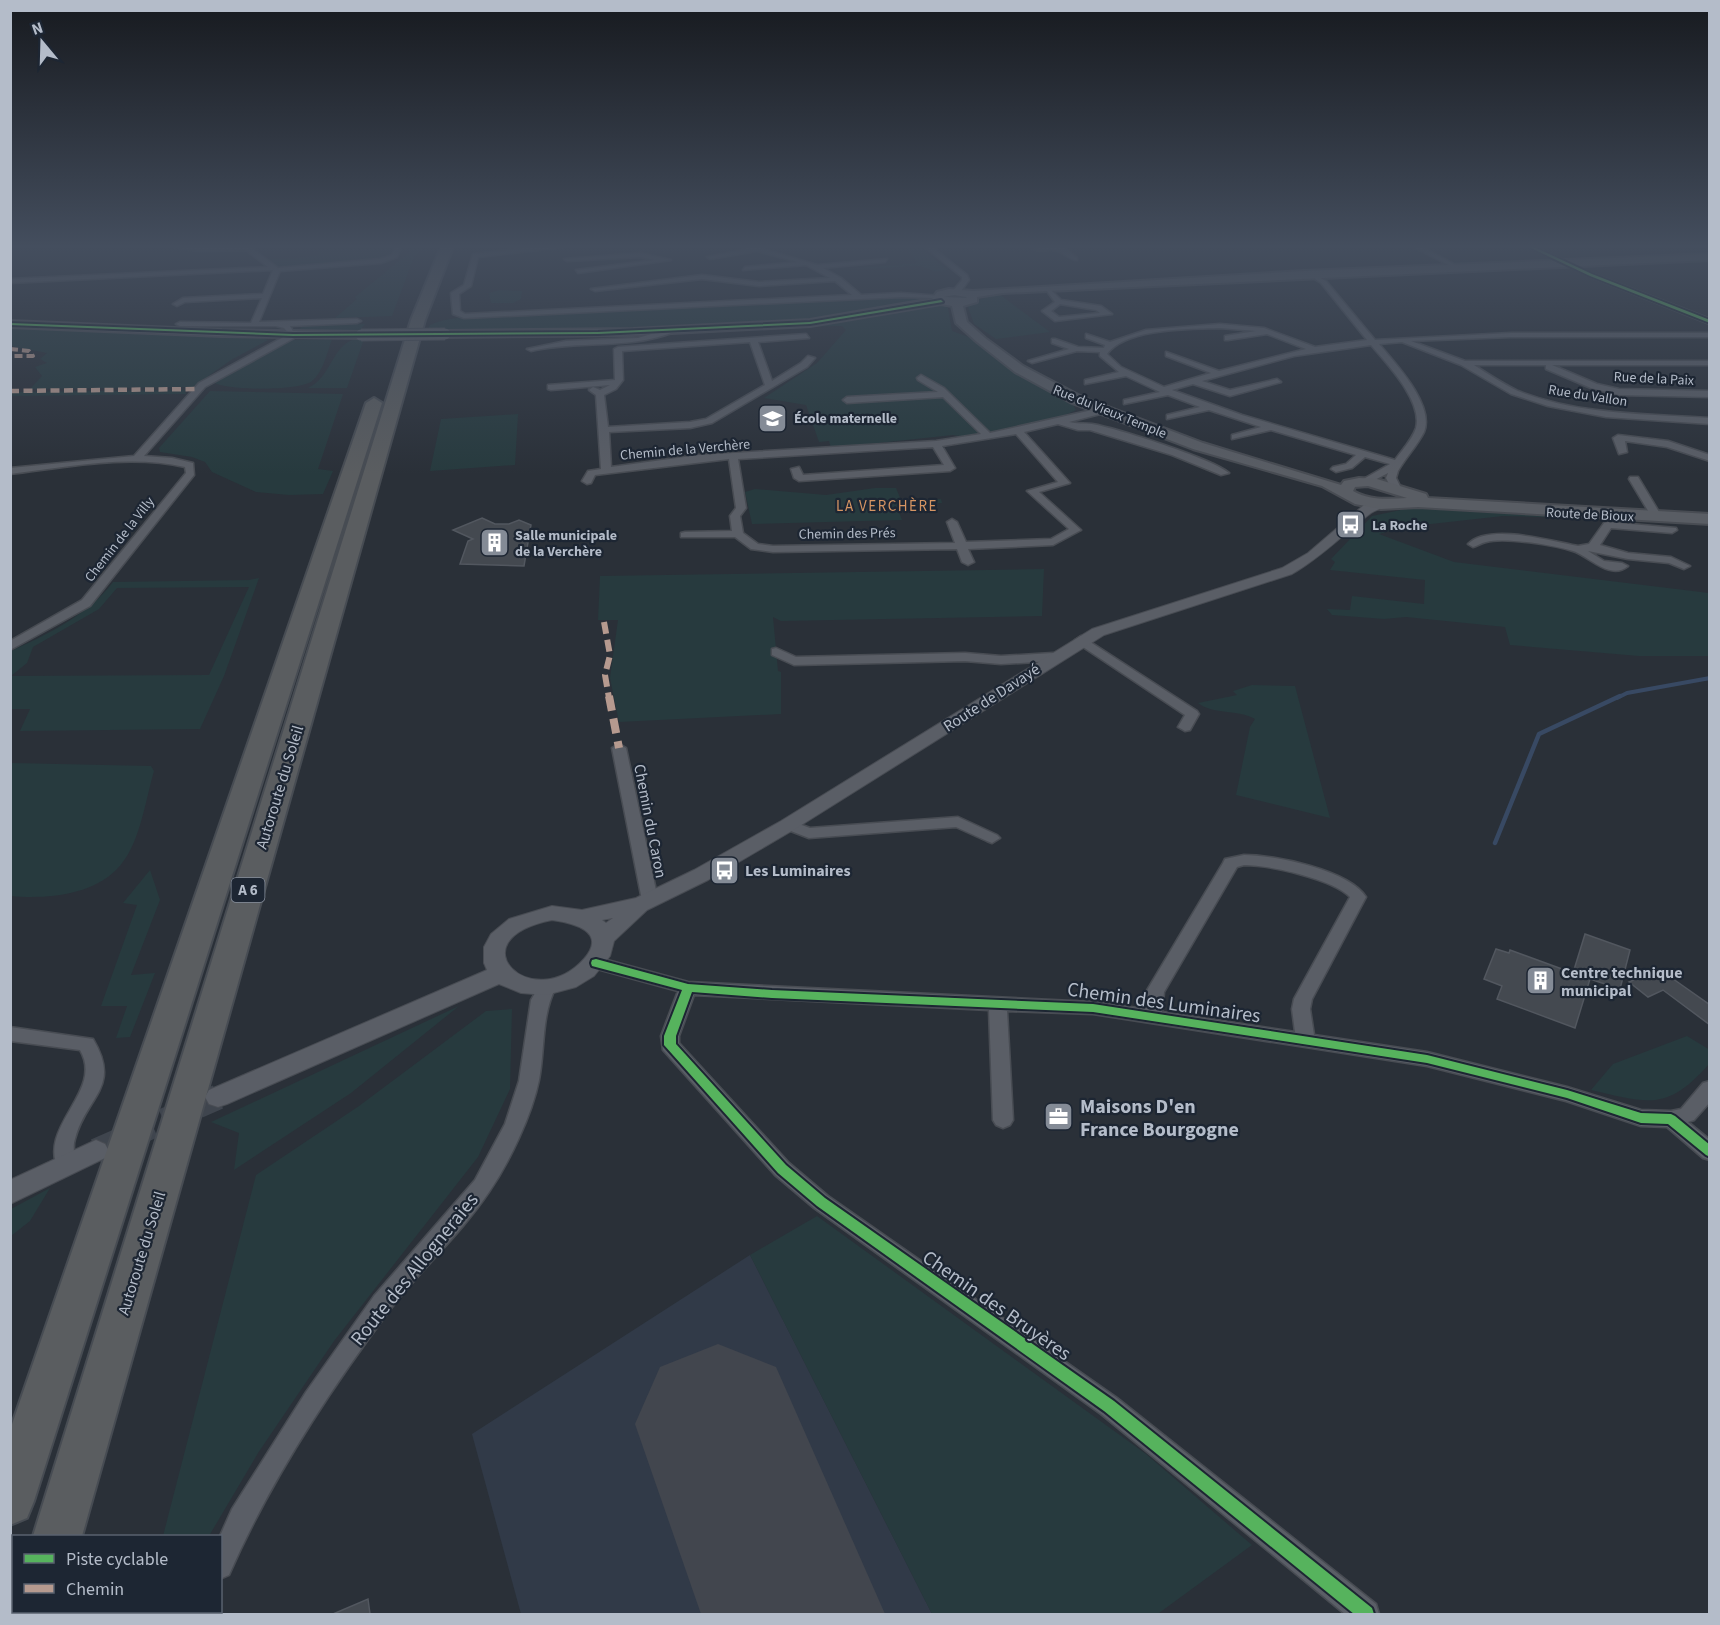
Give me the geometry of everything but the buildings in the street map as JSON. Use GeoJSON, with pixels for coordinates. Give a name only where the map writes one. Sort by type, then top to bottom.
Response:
{"type":"FeatureCollection","features":[{"type":"Feature","properties":{"kind":"highway","name":"Autoroute du Soleil"},"geometry":{"type":"LineString","coordinates":[[10,1501],[399,323]]}},
{"type":"Feature","properties":{"kind":"highway","name":"Autoroute du Soleil"},"geometry":{"type":"LineString","coordinates":[[57,1535],[417,323]]}},
{"type":"Feature","properties":{"kind":"main road"},"geometry":{"type":"LineString","coordinates":[[10,324],[293,335],[361,335],[671,330],[804,323]]}},
{"type":"Feature","properties":{"kind":"main road","name":"Rue du Vieux Temple"},"geometry":{"type":"LineString","coordinates":[[962,323],[998,354],[1039,381],[1101,411],[1198,446],[1355,488]]}},
{"type":"Feature","properties":{"kind":"main road"},"geometry":{"type":"LineString","coordinates":[[1355,488],[1394,496]]}},
{"type":"Feature","properties":{"kind":"main road"},"geometry":{"type":"LineString","coordinates":[[1355,488],[1394,496]]}},
{"type":"Feature","properties":{"kind":"main road","name":"Route de Bioux"},"geometry":{"type":"LineString","coordinates":[[1394,496],[1608,520],[1657,517],[1710,519]]}},
{"type":"Feature","properties":{"kind":"street"},"geometry":{"type":"LineString","coordinates":[[180,324],[313,323]]}},
{"type":"Feature","properties":{"kind":"street"},"geometry":{"type":"LineString","coordinates":[[1032,361],[1077,349],[1106,347],[1134,335],[1162,330],[1244,323]]}},
{"type":"Feature","properties":{"kind":"street"},"geometry":{"type":"LineString","coordinates":[[1354,323],[1411,389],[1421,413],[1421,425],[1417,434],[1395,465],[1391,478],[1394,496]]}},
{"type":"Feature","properties":{"kind":"street"},"geometry":{"type":"LineString","coordinates":[[10,471],[137,459],[202,385],[293,335],[285,324]]}},
{"type":"Feature","properties":{"kind":"street"},"geometry":{"type":"LineString","coordinates":[[1234,325],[1269,331],[1314,350]]}},
{"type":"Feature","properties":{"kind":"street"},"geometry":{"type":"LineString","coordinates":[[531,349],[556,344],[647,339],[671,330]]}},
{"type":"Feature","properties":{"kind":"street"},"geometry":{"type":"LineString","coordinates":[[1228,338],[1269,331]]}},
{"type":"Feature","properties":{"kind":"street"},"geometry":{"type":"LineString","coordinates":[[1127,402],[1193,381],[1314,350],[1372,342],[1457,335],[1710,335]]}},
{"type":"Feature","properties":{"kind":"street"},"geometry":{"type":"LineString","coordinates":[[617,382],[618,349],[806,336]]}},
{"type":"Feature","properties":{"kind":"street"},"geometry":{"type":"LineString","coordinates":[[1089,336],[1106,347]]}},
{"type":"Feature","properties":{"kind":"street"},"geometry":{"type":"LineString","coordinates":[[753,340],[769,385]]}},
{"type":"Feature","properties":{"kind":"street","name":"Rue du Vallon"},"geometry":{"type":"LineString","coordinates":[[1402,340],[1464,363],[1514,392],[1548,403],[1606,414],[1710,421]]}},
{"type":"Feature","properties":{"kind":"street"},"geometry":{"type":"LineString","coordinates":[[1055,341],[1077,349]]}},
{"type":"Feature","properties":{"kind":"street"},"geometry":{"type":"LineString","coordinates":[[1106,347],[1106,360],[1126,373],[1166,391],[1395,465]]}},
{"type":"Feature","properties":{"kind":"street"},"geometry":{"type":"LineString","coordinates":[[1169,354],[1220,374]]}},
{"type":"Feature","properties":{"kind":"street"},"geometry":{"type":"LineString","coordinates":[[604,430],[701,423],[769,385],[811,358]]}},
{"type":"Feature","properties":{"kind":"street"},"geometry":{"type":"LineString","coordinates":[[1464,363],[1710,363]]}},
{"type":"Feature","properties":{"kind":"street","name":"Rue de la Paix"},"geometry":{"type":"LineString","coordinates":[[1529,363],[1560,370],[1594,386],[1619,392],[1710,394]]}},
{"type":"Feature","properties":{"kind":"street"},"geometry":{"type":"LineString","coordinates":[[1560,370],[1572,363]]}},
{"type":"Feature","properties":{"kind":"street"},"geometry":{"type":"LineString","coordinates":[[1088,382],[1126,373]]}},
{"type":"Feature","properties":{"kind":"street"},"geometry":{"type":"LineString","coordinates":[[921,378],[945,394],[989,437]]}},
{"type":"Feature","properties":{"kind":"street"},"geometry":{"type":"LineString","coordinates":[[1193,381],[1230,393],[1277,382]]}},
{"type":"Feature","properties":{"kind":"street"},"geometry":{"type":"LineString","coordinates":[[551,387],[617,382]]}},
{"type":"Feature","properties":{"kind":"street"},"geometry":{"type":"LineString","coordinates":[[600,394],[617,382]]}},
{"type":"Feature","properties":{"kind":"street"},"geometry":{"type":"LineString","coordinates":[[202,385],[220,389]]}},
{"type":"Feature","properties":{"kind":"street"},"geometry":{"type":"LineString","coordinates":[[573,385],[600,394]]}},
{"type":"Feature","properties":{"kind":"street"},"geometry":{"type":"LineString","coordinates":[[600,394],[606,470]]}},
{"type":"Feature","properties":{"kind":"street"},"geometry":{"type":"LineString","coordinates":[[847,400],[945,394]]}},
{"type":"Feature","properties":{"kind":"street"},"geometry":{"type":"LineString","coordinates":[[1170,417],[1211,407]]}},
{"type":"Feature","properties":{"kind":"street","name":"Chemin de la Verchère"},"geometry":{"type":"LineString","coordinates":[[589,477],[606,470],[733,456],[936,444],[989,437],[1101,411]]}},
{"type":"Feature","properties":{"kind":"street"},"geometry":{"type":"LineString","coordinates":[[1057,421],[1078,427],[1091,426],[1175,455],[1193,457],[1224,473]]}},
{"type":"Feature","properties":{"kind":"street"},"geometry":{"type":"LineString","coordinates":[[1235,437],[1272,427]]}},
{"type":"Feature","properties":{"kind":"street","name":"Chemin des Prés"},"geometry":{"type":"LineString","coordinates":[[685,535],[738,534],[755,547],[773,549],[1053,542],[1076,530],[1032,491],[1065,483],[1018,431]]}},
{"type":"Feature","properties":{"kind":"street"},"geometry":{"type":"LineString","coordinates":[[1622,452],[1618,438],[1668,444],[1710,458]]}},
{"type":"Feature","properties":{"kind":"street"},"geometry":{"type":"LineString","coordinates":[[796,469],[799,478],[950,468],[936,444]]}},
{"type":"Feature","properties":{"kind":"street"},"geometry":{"type":"LineString","coordinates":[[1336,469],[1348,466],[1363,454]]}},
{"type":"Feature","properties":{"kind":"street"},"geometry":{"type":"LineString","coordinates":[[733,456],[741,508],[735,516],[738,534]]}},
{"type":"Feature","properties":{"kind":"street","name":"Chemin de la Villy"},"geometry":{"type":"LineString","coordinates":[[10,646],[70,615],[86,603],[191,473],[190,465],[180,462],[137,459]]}},
{"type":"Feature","properties":{"kind":"street"},"geometry":{"type":"LineString","coordinates":[[1351,520],[1355,488],[1395,465]]}},
{"type":"Feature","properties":{"kind":"street"},"geometry":{"type":"LineString","coordinates":[[1634,479],[1657,517]]}},
{"type":"Feature","properties":{"kind":"street","name":"Route de Davayé"},"geometry":{"type":"LineString","coordinates":[[583,917],[646,902],[701,875],[788,825],[1081,640],[1115,624],[1287,571],[1313,556],[1351,520],[1394,496]]}},
{"type":"Feature","properties":{"kind":"street"},"geometry":{"type":"LineString","coordinates":[[1593,547],[1608,520],[1672,530]]}},
{"type":"Feature","properties":{"kind":"street"},"geometry":{"type":"LineString","coordinates":[[952,522],[968,562]]}},
{"type":"Feature","properties":{"kind":"street"},"geometry":{"type":"LineString","coordinates":[[1473,544],[1482,538],[1496,537],[1549,539],[1578,549],[1601,564],[1622,566]]}},
{"type":"Feature","properties":{"kind":"street"},"geometry":{"type":"LineString","coordinates":[[1578,549],[1593,547],[1628,556],[1671,560],[1684,566]]}},
{"type":"Feature","properties":{"kind":"street"},"geometry":{"type":"LineString","coordinates":[[1081,640],[1192,714],[1185,727]]}},
{"type":"Feature","properties":{"kind":"street"},"geometry":{"type":"LineString","coordinates":[[776,652],[794,661],[965,657],[1000,660],[1053,657]]}},
{"type":"Feature","properties":{"kind":"street","name":"Chemin du Caron"},"geometry":{"type":"LineString","coordinates":[[619,748],[646,902]]}},
{"type":"Feature","properties":{"kind":"street"},"geometry":{"type":"LineString","coordinates":[[788,825],[809,833],[958,822],[992,837]]}},
{"type":"Feature","properties":{"kind":"street"},"geometry":{"type":"LineString","coordinates":[[1153,1017],[1155,992],[1231,863],[1244,858],[1261,859],[1344,885],[1354,891],[1358,897],[1303,999],[1301,1009],[1305,1040]]}},
{"type":"Feature","properties":{"kind":"street","name":"Route de Davayé"},"geometry":{"type":"LineString","coordinates":[[603,938],[646,902]]}},
{"type":"Feature","properties":{"kind":"street"},"geometry":{"type":"LineString","coordinates":[[568,913],[583,917],[599,929],[603,938],[603,947],[596,963],[581,975],[547,987],[528,987],[512,982],[500,974],[493,964],[493,953],[497,941],[507,930],[535,916],[568,913]]}},
{"type":"Feature","properties":{"kind":"street","name":"Chemin des Luminaires"},"geometry":{"type":"LineString","coordinates":[[596,963],[688,988],[772,994],[1093,1008],[1427,1059],[1558,1092],[1641,1118],[1671,1119]]}},
{"type":"Feature","properties":{"kind":"street"},"geometry":{"type":"LineString","coordinates":[[218,1097],[500,974]]}},
{"type":"Feature","properties":{"kind":"street","name":"Route des Allogneraies"},"geometry":{"type":"LineString","coordinates":[[222,1561],[241,1518],[314,1400],[382,1303],[482,1186],[515,1125],[529,1081],[540,1000],[547,987]]}},
{"type":"Feature","properties":{"kind":"street","name":"Chemin des Bruyères"},"geometry":{"type":"LineString","coordinates":[[688,988],[670,1036],[670,1045],[782,1169],[821,1202],[1109,1406],[1366,1614]]}},
{"type":"Feature","properties":{"kind":"street"},"geometry":{"type":"LineString","coordinates":[[998,1004],[1003,1120]]}},
{"type":"Feature","properties":{"kind":"street"},"geometry":{"type":"LineString","coordinates":[[10,1034],[86,1044],[96,1056],[97,1068],[90,1090],[64,1138],[66,1165]]}},
{"type":"Feature","properties":{"kind":"street"},"geometry":{"type":"LineString","coordinates":[[1671,1119],[1687,1115],[1710,1088]]}},
{"type":"Feature","properties":{"kind":"street"},"geometry":{"type":"LineString","coordinates":[[1671,1119],[1710,1152]]}},
{"type":"Feature","properties":{"kind":"street"},"geometry":{"type":"LineString","coordinates":[[10,1193],[96,1151]]}},
{"type":"Feature","properties":{"kind":"shaded area"},"geometry":{"type":"Polygon","coordinates":[[[750,1255],[932,1614],[521,1614],[472,1434],[750,1255]]]}},
{"type":"Feature","properties":{"kind":"green space"},"geometry":{"type":"Polygon","coordinates":[[[436,323],[732,323],[587,329],[427,331],[430,325],[436,323]]]}},
{"type":"Feature","properties":{"kind":"green space"},"geometry":{"type":"Polygon","coordinates":[[[832,323],[951,323],[952,331],[971,338],[1071,401],[1076,410],[1033,425],[996,433],[953,435],[831,448],[829,441],[819,442],[806,405],[764,398],[817,363],[846,330],[842,326],[794,327],[832,323]]]}},
{"type":"Feature","properties":{"kind":"green space"},"geometry":{"type":"Polygon","coordinates":[[[1038,323],[1050,332],[996,339],[974,324],[1038,323]]]}},
{"type":"Feature","properties":{"kind":"green space"},"geometry":{"type":"Polygon","coordinates":[[[365,324],[359,332],[300,329],[303,325],[365,324]]]}},
{"type":"Feature","properties":{"kind":"green space"},"geometry":{"type":"Polygon","coordinates":[[[11,327],[268,340],[231,360],[193,387],[30,389],[42,376],[35,367],[47,363],[40,359],[47,353],[11,346],[11,327]]]}},
{"type":"Feature","properties":{"kind":"green space"},"geometry":{"type":"Polygon","coordinates":[[[332,339],[319,373],[312,381],[305,384],[294,387],[247,388],[213,382],[246,362],[292,340],[332,339]]]}},
{"type":"Feature","properties":{"kind":"green space"},"geometry":{"type":"Polygon","coordinates":[[[364,339],[347,388],[308,388],[322,377],[341,348],[347,342],[364,339]]]}},
{"type":"Feature","properties":{"kind":"green space"},"geometry":{"type":"Polygon","coordinates":[[[185,390],[186,394],[10,396],[11,392],[185,390]]]}},
{"type":"Feature","properties":{"kind":"green space"},"geometry":{"type":"Polygon","coordinates":[[[210,391],[343,394],[318,469],[333,471],[323,494],[289,495],[256,492],[212,472],[205,462],[192,457],[160,452],[159,448],[210,391]]]}},
{"type":"Feature","properties":{"kind":"green space"},"geometry":{"type":"Polygon","coordinates":[[[518,414],[515,465],[430,471],[441,419],[518,414]]]}},
{"type":"Feature","properties":{"kind":"green space"},"geometry":{"type":"Polygon","coordinates":[[[875,488],[896,488],[901,500],[941,499],[942,503],[915,504],[899,512],[902,520],[752,524],[745,492],[755,489],[826,495],[875,488]]]}},
{"type":"Feature","properties":{"kind":"green space"},"geometry":{"type":"Polygon","coordinates":[[[1410,508],[1578,518],[1503,516],[1404,527],[1379,534],[1454,562],[1709,593],[1709,656],[1639,656],[1510,645],[1505,627],[1406,617],[1384,619],[1332,615],[1327,609],[1350,610],[1352,596],[1424,604],[1425,580],[1330,570],[1335,562],[1331,559],[1372,516],[1410,508]]]}},
{"type":"Feature","properties":{"kind":"green space"},"geometry":{"type":"Polygon","coordinates":[[[1044,569],[1042,616],[781,621],[773,617],[778,671],[781,672],[781,714],[619,722],[610,678],[618,620],[598,620],[600,576],[1044,569]]]}},
{"type":"Feature","properties":{"kind":"green space"},"geometry":{"type":"Polygon","coordinates":[[[259,578],[224,676],[200,729],[20,731],[30,709],[11,709],[11,676],[11,651],[79,614],[103,594],[113,582],[259,578]],[[249,587],[117,588],[99,609],[33,647],[27,663],[11,676],[209,675],[249,587]]]}},
{"type":"Feature","properties":{"kind":"green space"},"geometry":{"type":"Polygon","coordinates":[[[1252,685],[1295,686],[1330,818],[1236,795],[1250,727],[1255,719],[1211,709],[1198,703],[1237,695],[1233,691],[1252,685]]]}},
{"type":"Feature","properties":{"kind":"green space"},"geometry":{"type":"Polygon","coordinates":[[[11,763],[151,766],[154,771],[136,836],[131,849],[116,870],[93,885],[66,894],[38,897],[11,896],[11,763]]]}},
{"type":"Feature","properties":{"kind":"green space"},"geometry":{"type":"Polygon","coordinates":[[[150,870],[160,900],[131,975],[155,973],[130,1037],[116,1038],[127,1006],[101,1006],[137,905],[123,903],[150,870]]]}},
{"type":"Feature","properties":{"kind":"green space"},"geometry":{"type":"Polygon","coordinates":[[[459,1006],[351,1093],[234,1170],[239,1133],[211,1122],[459,1006]]]}},
{"type":"Feature","properties":{"kind":"green space"},"geometry":{"type":"Polygon","coordinates":[[[512,1009],[510,1089],[478,1157],[334,1341],[258,1453],[210,1535],[163,1535],[256,1175],[359,1106],[486,1011],[512,1009]]]}},
{"type":"Feature","properties":{"kind":"green space"},"geometry":{"type":"Polygon","coordinates":[[[1687,1036],[1710,1050],[1709,1064],[1681,1090],[1668,1097],[1642,1100],[1591,1090],[1613,1064],[1687,1036]]]}},
{"type":"Feature","properties":{"kind":"green space"},"geometry":{"type":"Polygon","coordinates":[[[50,1188],[30,1221],[11,1236],[11,1209],[50,1188]]]}},
{"type":"Feature","properties":{"kind":"green space"},"geometry":{"type":"Polygon","coordinates":[[[817,1216],[1146,1454],[1252,1545],[1160,1614],[932,1614],[750,1255],[817,1216]]]}},
{"type":"Feature","properties":{"kind":"waterway"},"geometry":{"type":"LineString","coordinates":[[1617,698],[1627,693],[1710,678]]}},
{"type":"Feature","properties":{"kind":"waterway"},"geometry":{"type":"LineString","coordinates":[[1495,843],[1539,734],[1620,696]]}},
{"type":"Feature","properties":{"kind":"runway"},"geometry":{"type":"LineString","coordinates":[[718,1424],[793,1614]]}},
{"type":"Feature","properties":{"kind":"tunnel"},"geometry":{"type":"LineString","coordinates":[[96,1151],[218,1097]]}},
{"type":"Feature","properties":{"kind":"marked path"},"geometry":{"type":"LineString","coordinates":[[10,349],[29,351],[33,356],[10,356]]}},
{"type":"Feature","properties":{"kind":"marked path"},"geometry":{"type":"LineString","coordinates":[[10,391],[199,389]]}},
{"type":"Feature","properties":{"kind":"marked path"},"geometry":{"type":"LineString","coordinates":[[604,622],[610,655],[605,675],[619,748]]}},
{"type":"Feature","properties":{"kind":"cycle path"},"geometry":{"type":"LineString","coordinates":[[10,324],[293,335],[598,333],[811,323]]}},
{"type":"Feature","properties":{"kind":"cycle path"},"geometry":{"type":"LineString","coordinates":[[596,963],[688,988],[772,994],[1093,1008],[1427,1059],[1567,1094],[1641,1118],[1671,1119],[1710,1152]]}},
{"type":"Feature","properties":{"kind":"cycle path"},"geometry":{"type":"LineString","coordinates":[[688,988],[670,1036],[670,1045],[782,1169],[821,1202],[1109,1406],[1366,1614]]}},
{"type":"Feature","properties":{"kind":"place","name":"École maternelle"},"geometry":{"type":"Point","coordinates":[773,418]}},
{"type":"Feature","properties":{"kind":"place","name":"La Roche"},"geometry":{"type":"Point","coordinates":[1351,525]}},
{"type":"Feature","properties":{"kind":"place","name":"Salle municipale de la Verchère"},"geometry":{"type":"Point","coordinates":[494,543]}},
{"type":"Feature","properties":{"kind":"place","name":"Les Luminaires"},"geometry":{"type":"Point","coordinates":[724,870]}},
{"type":"Feature","properties":{"kind":"place","name":"Centre technique municipal"},"geometry":{"type":"Point","coordinates":[1540,981]}},
{"type":"Feature","properties":{"kind":"place","name":"Maisons D'en France Bourgogne"},"geometry":{"type":"Point","coordinates":[1059,1117]}},
{"type":"Feature","properties":{"kind":"district","name":"LA VERCHÈRE"},"geometry":{"type":"Point","coordinates":[887,506]}}]}
